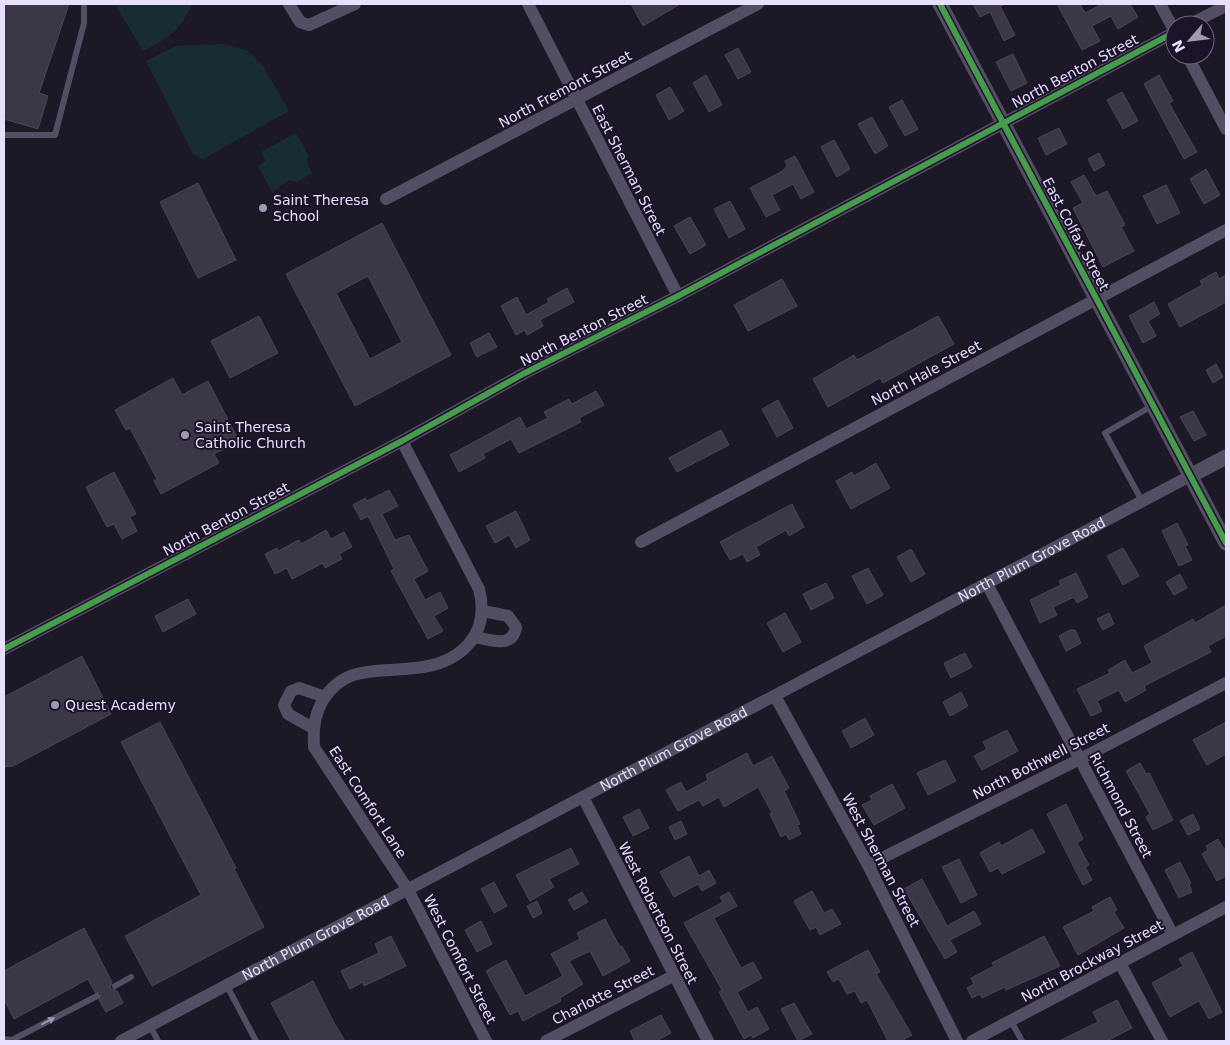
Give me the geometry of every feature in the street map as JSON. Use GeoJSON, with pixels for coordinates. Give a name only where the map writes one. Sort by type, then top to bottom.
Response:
{"type":"FeatureCollection","features":[{"type":"Feature","properties":{"kind":"street"},"geometry":{"type":"LineString","coordinates":[[289,4],[300,22],[304,25],[318,23],[355,4]]}},
{"type":"Feature","properties":{"kind":"street","name":"East Sherman Street"},"geometry":{"type":"LineString","coordinates":[[528,4],[678,296]]}},
{"type":"Feature","properties":{"kind":"street","name":"North Fremont Street"},"geometry":{"type":"LineString","coordinates":[[386,199],[758,4]]}},
{"type":"Feature","properties":{"kind":"street","name":"East Colfax Street"},"geometry":{"type":"LineString","coordinates":[[940,4],[1226,543]]}},
{"type":"Feature","properties":{"kind":"street"},"geometry":{"type":"LineString","coordinates":[[1208,15],[1226,6]]}},
{"type":"Feature","properties":{"kind":"street","name":"North Benton Street"},"geometry":{"type":"LineString","coordinates":[[4,649],[402,441],[523,374],[678,296],[1165,37]]}},
{"type":"Feature","properties":{"kind":"street"},"geometry":{"type":"LineString","coordinates":[[1192,65],[1226,129]]}},
{"type":"Feature","properties":{"kind":"street","name":"North Hale Street"},"geometry":{"type":"LineString","coordinates":[[641,542],[1226,230]]}},
{"type":"Feature","properties":{"kind":"street"},"geometry":{"type":"LineString","coordinates":[[325,697],[299,688],[291,690],[284,705],[288,714],[313,728],[317,710],[325,697],[329,688],[348,675],[370,671],[418,668],[451,658],[467,647],[475,637],[483,611],[479,589],[402,441]]}},
{"type":"Feature","properties":{"kind":"street","name":"North Plum Grove Road"},"geometry":{"type":"LineString","coordinates":[[121,1041],[1226,457]]}},
{"type":"Feature","properties":{"kind":"street","name":"Richmond Street"},"geometry":{"type":"LineString","coordinates":[[987,584],[1173,935]]}},
{"type":"Feature","properties":{"kind":"street"},"geometry":{"type":"LineString","coordinates":[[475,637],[504,642],[511,639],[515,633],[516,627],[508,616],[483,611]]}},
{"type":"Feature","properties":{"kind":"street","name":"North Bothwell Street"},"geometry":{"type":"LineString","coordinates":[[868,865],[1080,759],[1226,683]]}},
{"type":"Feature","properties":{"kind":"street","name":"West Sherman Street"},"geometry":{"type":"LineString","coordinates":[[775,696],[868,865],[957,1041]]}},
{"type":"Feature","properties":{"kind":"street","name":"East Comfort Lane"},"geometry":{"type":"LineString","coordinates":[[313,728],[314,748],[408,890]]}},
{"type":"Feature","properties":{"kind":"street","name":"West Robertson Street"},"geometry":{"type":"LineString","coordinates":[[583,797],[673,976],[708,1041]]}},
{"type":"Feature","properties":{"kind":"street","name":"West Comfort Street"},"geometry":{"type":"LineString","coordinates":[[408,890],[486,1041]]}},
{"type":"Feature","properties":{"kind":"street","name":"North Brockway Street"},"geometry":{"type":"LineString","coordinates":[[972,1041],[1226,907]]}},
{"type":"Feature","properties":{"kind":"street"},"geometry":{"type":"LineString","coordinates":[[1120,963],[1162,1041]]}},
{"type":"Feature","properties":{"kind":"street","name":"Charlotte Street"},"geometry":{"type":"LineString","coordinates":[[546,1041],[673,976]]}},
{"type":"Feature","properties":{"kind":"lane"},"geometry":{"type":"LineString","coordinates":[[4,135],[55,135],[84,23],[84,4]]}},
{"type":"Feature","properties":{"kind":"lane"},"geometry":{"type":"LineString","coordinates":[[1142,502],[1105,433],[1152,406]]}},
{"type":"Feature","properties":{"kind":"lane"},"geometry":{"type":"LineString","coordinates":[[114,986],[132,978]]}},
{"type":"Feature","properties":{"kind":"lane"},"geometry":{"type":"LineString","coordinates":[[227,986],[256,1041]]}},
{"type":"Feature","properties":{"kind":"lane"},"geometry":{"type":"LineString","coordinates":[[4,1039],[12,1040],[97,996]]}},
{"type":"Feature","properties":{"kind":"lane"},"geometry":{"type":"LineString","coordinates":[[1011,1021],[1022,1041]]}},
{"type":"Feature","properties":{"kind":"lane"},"geometry":{"type":"LineString","coordinates":[[150,1026],[158,1041]]}},
{"type":"Feature","properties":{"kind":"green space"},"geometry":{"type":"Polygon","coordinates":[[[115,4],[192,4],[183,21],[173,33],[143,51],[115,4]]]}},
{"type":"Feature","properties":{"kind":"green space"},"geometry":{"type":"Polygon","coordinates":[[[223,44],[248,51],[263,66],[289,111],[203,159],[193,154],[146,61],[176,46],[223,44]]]}},
{"type":"Feature","properties":{"kind":"green space"},"geometry":{"type":"Polygon","coordinates":[[[296,133],[308,155],[307,163],[312,173],[297,182],[289,180],[272,192],[258,166],[266,161],[261,152],[296,133]]]}},
{"type":"Feature","properties":{"kind":"building"},"geometry":{"type":"Polygon","coordinates":[[[4,4],[69,4],[39,93],[48,96],[38,129],[4,119],[4,4]]]}},
{"type":"Feature","properties":{"kind":"building"},"geometry":{"type":"Polygon","coordinates":[[[631,4],[680,4],[643,26],[631,4]]]}},
{"type":"Feature","properties":{"kind":"building"},"geometry":{"type":"Polygon","coordinates":[[[973,4],[1006,4],[1000,6],[1015,35],[1004,41],[990,12],[980,17],[973,4]]]}},
{"type":"Feature","properties":{"kind":"building"},"geometry":{"type":"Polygon","coordinates":[[[1057,4],[1080,4],[1085,13],[1102,4],[1130,4],[1138,17],[1118,29],[1111,16],[1092,26],[1100,41],[1082,50],[1057,4]]]}},
{"type":"Feature","properties":{"kind":"building"},"geometry":{"type":"Polygon","coordinates":[[[738,48],[751,72],[738,79],[725,55],[738,48]]]}},
{"type":"Feature","properties":{"kind":"building"},"geometry":{"type":"Polygon","coordinates":[[[1013,54],[1027,83],[1011,91],[996,62],[1013,54]]]}},
{"type":"Feature","properties":{"kind":"building"},"geometry":{"type":"Polygon","coordinates":[[[706,75],[722,105],[709,112],[693,83],[706,75]]]}},
{"type":"Feature","properties":{"kind":"building"},"geometry":{"type":"Polygon","coordinates":[[[1159,75],[1173,101],[1169,103],[1197,152],[1184,159],[1144,84],[1159,75]]]}},
{"type":"Feature","properties":{"kind":"building"},"geometry":{"type":"Polygon","coordinates":[[[670,87],[684,111],[669,120],[656,95],[670,87]]]}},
{"type":"Feature","properties":{"kind":"building"},"geometry":{"type":"Polygon","coordinates":[[[1122,92],[1138,121],[1123,129],[1107,100],[1122,92]]]}},
{"type":"Feature","properties":{"kind":"building"},"geometry":{"type":"Polygon","coordinates":[[[902,100],[918,129],[905,136],[889,107],[902,100]]]}},
{"type":"Feature","properties":{"kind":"building"},"geometry":{"type":"Polygon","coordinates":[[[872,117],[888,146],[875,154],[858,124],[872,117]]]}},
{"type":"Feature","properties":{"kind":"building"},"geometry":{"type":"Polygon","coordinates":[[[1059,128],[1067,144],[1046,155],[1038,138],[1059,128]]]}},
{"type":"Feature","properties":{"kind":"building"},"geometry":{"type":"Polygon","coordinates":[[[834,140],[850,169],[837,177],[821,147],[834,140]]]}},
{"type":"Feature","properties":{"kind":"building"},"geometry":{"type":"Polygon","coordinates":[[[1099,153],[1105,165],[1094,171],[1088,159],[1099,153]]]}},
{"type":"Feature","properties":{"kind":"building"},"geometry":{"type":"Polygon","coordinates":[[[795,156],[814,192],[801,199],[793,184],[772,195],[780,210],[766,217],[750,188],[781,172],[787,166],[785,161],[795,156]]]}},
{"type":"Feature","properties":{"kind":"building"},"geometry":{"type":"Polygon","coordinates":[[[1206,169],[1220,195],[1204,204],[1190,179],[1206,169]]]}},
{"type":"Feature","properties":{"kind":"building"},"geometry":{"type":"Polygon","coordinates":[[[1084,175],[1096,196],[1107,191],[1125,225],[1121,227],[1134,251],[1103,267],[1073,208],[1083,203],[1071,182],[1084,175]]]}},
{"type":"Feature","properties":{"kind":"building"},"geometry":{"type":"Polygon","coordinates":[[[198,183],[236,260],[198,278],[160,202],[198,183]]]}},
{"type":"Feature","properties":{"kind":"building"},"geometry":{"type":"Polygon","coordinates":[[[1166,185],[1180,213],[1157,224],[1143,196],[1166,185]]]}},
{"type":"Feature","properties":{"kind":"building"},"geometry":{"type":"Polygon","coordinates":[[[730,201],[745,229],[729,238],[714,209],[730,201]]]}},
{"type":"Feature","properties":{"kind":"building"},"geometry":{"type":"Polygon","coordinates":[[[690,217],[706,245],[690,254],[674,226],[690,217]]]}},
{"type":"Feature","properties":{"kind":"building"},"geometry":{"type":"Polygon","coordinates":[[[382,223],[451,355],[355,406],[286,274],[382,223]],[[368,276],[336,293],[370,359],[402,342],[368,276]]]}},
{"type":"Feature","properties":{"kind":"building"},"geometry":{"type":"Polygon","coordinates":[[[1216,272],[1219,279],[1226,275],[1226,302],[1180,327],[1168,304],[1202,285],[1200,281],[1216,272]]]}},
{"type":"Feature","properties":{"kind":"building"},"geometry":{"type":"Polygon","coordinates":[[[782,279],[797,306],[748,331],[734,305],[782,279]]]}},
{"type":"Feature","properties":{"kind":"building"},"geometry":{"type":"Polygon","coordinates":[[[567,288],[574,302],[540,320],[543,326],[527,335],[525,330],[516,335],[501,306],[517,297],[526,315],[549,302],[547,299],[567,288]]]}},
{"type":"Feature","properties":{"kind":"building"},"geometry":{"type":"Polygon","coordinates":[[[1154,302],[1160,314],[1148,321],[1156,336],[1143,343],[1129,316],[1154,302]]]}},
{"type":"Feature","properties":{"kind":"building"},"geometry":{"type":"Polygon","coordinates":[[[259,316],[278,353],[230,378],[211,341],[259,316]]]}},
{"type":"Feature","properties":{"kind":"building"},"geometry":{"type":"Polygon","coordinates":[[[938,316],[954,344],[883,383],[880,378],[828,407],[813,379],[854,355],[857,360],[938,316]]]}},
{"type":"Feature","properties":{"kind":"building"},"geometry":{"type":"Polygon","coordinates":[[[489,333],[497,347],[477,357],[470,343],[489,333]]]}},
{"type":"Feature","properties":{"kind":"building"},"geometry":{"type":"Polygon","coordinates":[[[1216,364],[1223,377],[1213,383],[1206,370],[1216,364]]]}},
{"type":"Feature","properties":{"kind":"building","name":"Saint Theresa Catholic Church"},"geometry":{"type":"Polygon","coordinates":[[[173,378],[182,395],[208,381],[239,441],[214,454],[219,463],[161,494],[154,481],[157,479],[130,428],[126,430],[115,410],[173,378]]]}},
{"type":"Feature","properties":{"kind":"building"},"geometry":{"type":"Polygon","coordinates":[[[596,391],[604,405],[579,418],[581,422],[519,453],[511,439],[483,454],[485,458],[459,472],[450,455],[520,417],[526,429],[548,418],[544,412],[569,399],[572,404],[596,391]]]}},
{"type":"Feature","properties":{"kind":"building"},"geometry":{"type":"Polygon","coordinates":[[[778,400],[793,428],[777,437],[762,409],[778,400]]]}},
{"type":"Feature","properties":{"kind":"building"},"geometry":{"type":"Polygon","coordinates":[[[1193,411],[1206,435],[1194,441],[1180,417],[1193,411]]]}},
{"type":"Feature","properties":{"kind":"building"},"geometry":{"type":"Polygon","coordinates":[[[721,430],[729,445],[677,472],[669,458],[721,430]]]}},
{"type":"Feature","properties":{"kind":"building"},"geometry":{"type":"Polygon","coordinates":[[[876,463],[890,488],[851,509],[836,481],[852,472],[854,476],[876,463]]]}},
{"type":"Feature","properties":{"kind":"building"},"geometry":{"type":"Polygon","coordinates":[[[114,472],[136,514],[130,517],[137,531],[122,539],[114,524],[107,527],[86,487],[114,472]]]}},
{"type":"Feature","properties":{"kind":"building"},"geometry":{"type":"Polygon","coordinates":[[[389,490],[398,506],[382,514],[395,540],[409,535],[428,571],[414,579],[425,600],[440,592],[448,608],[434,616],[443,631],[428,639],[391,571],[394,569],[368,516],[361,520],[353,505],[365,498],[367,501],[389,490]]]}},
{"type":"Feature","properties":{"kind":"building"},"geometry":{"type":"Polygon","coordinates":[[[792,504],[804,527],[789,536],[786,530],[756,547],[760,555],[747,562],[743,554],[730,560],[720,542],[792,504]]]}},
{"type":"Feature","properties":{"kind":"building"},"geometry":{"type":"Polygon","coordinates":[[[516,511],[530,540],[516,548],[509,535],[495,543],[486,526],[516,511]]]}},
{"type":"Feature","properties":{"kind":"building"},"geometry":{"type":"Polygon","coordinates":[[[1177,523],[1188,545],[1185,546],[1192,560],[1179,566],[1162,531],[1177,523]]]}},
{"type":"Feature","properties":{"kind":"building"},"geometry":{"type":"Polygon","coordinates":[[[326,530],[331,539],[344,532],[352,547],[339,554],[342,559],[325,568],[323,563],[292,579],[287,568],[275,574],[265,554],[277,548],[278,551],[299,540],[301,544],[326,530]]]}},
{"type":"Feature","properties":{"kind":"building"},"geometry":{"type":"Polygon","coordinates":[[[1123,548],[1139,576],[1123,585],[1107,556],[1123,548]]]}},
{"type":"Feature","properties":{"kind":"building"},"geometry":{"type":"Polygon","coordinates":[[[911,549],[925,574],[911,582],[897,557],[911,549]]]}},
{"type":"Feature","properties":{"kind":"building"},"geometry":{"type":"Polygon","coordinates":[[[868,568],[883,595],[867,604],[852,576],[868,568]]]}},
{"type":"Feature","properties":{"kind":"building"},"geometry":{"type":"Polygon","coordinates":[[[1076,573],[1088,597],[1077,603],[1074,597],[1053,607],[1057,615],[1040,623],[1030,600],[1061,585],[1059,581],[1076,573]]]}},
{"type":"Feature","properties":{"kind":"building"},"geometry":{"type":"Polygon","coordinates":[[[1180,574],[1187,588],[1174,595],[1166,582],[1180,574]]]}},
{"type":"Feature","properties":{"kind":"building"},"geometry":{"type":"Polygon","coordinates":[[[826,583],[834,598],[811,610],[803,594],[826,583]]]}},
{"type":"Feature","properties":{"kind":"building"},"geometry":{"type":"Polygon","coordinates":[[[188,599],[196,614],[163,632],[155,616],[188,599]]]}},
{"type":"Feature","properties":{"kind":"building"},"geometry":{"type":"Polygon","coordinates":[[[1226,605],[1226,636],[1208,646],[1211,652],[1144,686],[1146,690],[1125,702],[1119,690],[1097,701],[1102,711],[1091,716],[1077,689],[1110,673],[1108,670],[1125,660],[1132,673],[1152,663],[1144,646],[1193,619],[1195,623],[1226,605]]]}},
{"type":"Feature","properties":{"kind":"building"},"geometry":{"type":"Polygon","coordinates":[[[785,613],[801,642],[783,652],[767,623],[785,613]]]}},
{"type":"Feature","properties":{"kind":"building"},"geometry":{"type":"Polygon","coordinates":[[[1109,613],[1114,624],[1103,630],[1097,619],[1109,613]]]}},
{"type":"Feature","properties":{"kind":"building"},"geometry":{"type":"Polygon","coordinates":[[[1070,630],[1075,630],[1081,643],[1066,651],[1059,636],[1070,630]]]}},
{"type":"Feature","properties":{"kind":"building"},"geometry":{"type":"Polygon","coordinates":[[[965,653],[972,667],[951,678],[944,663],[965,653]]]}},
{"type":"Feature","properties":{"kind":"building","name":"Quest Academy"},"geometry":{"type":"Polygon","coordinates":[[[82,656],[111,714],[13,766],[4,767],[4,697],[82,656]]]}},
{"type":"Feature","properties":{"kind":"building"},"geometry":{"type":"Polygon","coordinates":[[[961,692],[968,706],[950,716],[943,702],[961,692]]]}},
{"type":"Feature","properties":{"kind":"building"},"geometry":{"type":"Polygon","coordinates":[[[865,718],[874,735],[851,748],[842,731],[865,718]]]}},
{"type":"Feature","properties":{"kind":"building"},"geometry":{"type":"Polygon","coordinates":[[[160,722],[236,868],[234,869],[264,927],[152,986],[125,936],[201,895],[121,742],[160,722]]]}},
{"type":"Feature","properties":{"kind":"building"},"geometry":{"type":"Polygon","coordinates":[[[1226,722],[1226,754],[1207,765],[1193,740],[1226,722]]]}},
{"type":"Feature","properties":{"kind":"building"},"geometry":{"type":"Polygon","coordinates":[[[1007,730],[1018,751],[982,770],[974,756],[987,749],[983,742],[1007,730]]]}},
{"type":"Feature","properties":{"kind":"building"},"geometry":{"type":"Polygon","coordinates":[[[747,753],[753,766],[772,756],[789,788],[784,791],[800,824],[797,825],[801,834],[789,840],[786,834],[781,837],[770,814],[772,813],[758,787],[724,807],[719,797],[703,806],[699,800],[678,811],[666,790],[681,782],[686,792],[708,780],[706,775],[747,753]]]}},
{"type":"Feature","properties":{"kind":"building"},"geometry":{"type":"Polygon","coordinates":[[[945,760],[956,781],[928,795],[917,773],[945,760]]]}},
{"type":"Feature","properties":{"kind":"building"},"geometry":{"type":"Polygon","coordinates":[[[1140,763],[1146,774],[1149,773],[1173,820],[1153,830],[1146,817],[1150,814],[1126,771],[1140,763]]]}},
{"type":"Feature","properties":{"kind":"building"},"geometry":{"type":"Polygon","coordinates":[[[892,784],[905,808],[874,825],[862,805],[872,800],[870,796],[892,784]]]}},
{"type":"Feature","properties":{"kind":"building"},"geometry":{"type":"Polygon","coordinates":[[[1066,804],[1083,839],[1077,843],[1089,865],[1085,867],[1092,880],[1083,885],[1047,814],[1066,804]]]}},
{"type":"Feature","properties":{"kind":"building"},"geometry":{"type":"Polygon","coordinates":[[[639,809],[649,828],[633,836],[623,817],[639,809]]]}},
{"type":"Feature","properties":{"kind":"building"},"geometry":{"type":"Polygon","coordinates":[[[1193,814],[1200,829],[1188,835],[1180,821],[1193,814]]]}},
{"type":"Feature","properties":{"kind":"building"},"geometry":{"type":"Polygon","coordinates":[[[681,821],[687,834],[675,840],[669,827],[681,821]]]}},
{"type":"Feature","properties":{"kind":"building"},"geometry":{"type":"Polygon","coordinates":[[[1032,829],[1045,852],[1002,874],[998,868],[990,872],[980,853],[999,842],[1001,846],[1032,829]]]}},
{"type":"Feature","properties":{"kind":"building"},"geometry":{"type":"Polygon","coordinates":[[[1218,839],[1226,852],[1226,876],[1217,881],[1202,854],[1208,850],[1206,846],[1218,839]]]}},
{"type":"Feature","properties":{"kind":"building"},"geometry":{"type":"Polygon","coordinates":[[[571,848],[579,864],[549,879],[554,887],[530,901],[516,875],[571,848]]]}},
{"type":"Feature","properties":{"kind":"building"},"geometry":{"type":"Polygon","coordinates":[[[689,856],[699,876],[709,870],[716,883],[702,891],[698,884],[674,897],[660,872],[689,856]]]}},
{"type":"Feature","properties":{"kind":"building"},"geometry":{"type":"Polygon","coordinates":[[[959,859],[977,895],[961,903],[942,867],[959,859]]]}},
{"type":"Feature","properties":{"kind":"building"},"geometry":{"type":"Polygon","coordinates":[[[1180,862],[1191,883],[1189,884],[1192,892],[1179,898],[1165,870],[1180,862]]]}},
{"type":"Feature","properties":{"kind":"building"},"geometry":{"type":"Polygon","coordinates":[[[922,879],[947,926],[974,911],[981,924],[950,940],[957,952],[945,959],[904,889],[922,879]]]}},
{"type":"Feature","properties":{"kind":"building"},"geometry":{"type":"Polygon","coordinates":[[[494,882],[507,906],[494,913],[481,889],[494,882]]]}},
{"type":"Feature","properties":{"kind":"building"},"geometry":{"type":"Polygon","coordinates":[[[812,891],[824,913],[832,909],[841,924],[820,935],[816,927],[810,930],[794,901],[812,891]]]}},
{"type":"Feature","properties":{"kind":"building"},"geometry":{"type":"Polygon","coordinates":[[[582,892],[588,902],[574,910],[568,900],[582,892]]]}},
{"type":"Feature","properties":{"kind":"building"},"geometry":{"type":"Polygon","coordinates":[[[729,892],[737,906],[714,918],[741,968],[753,962],[762,978],[737,992],[748,1012],[757,1007],[769,1029],[753,1038],[751,1035],[744,1039],[719,992],[722,990],[684,923],[723,902],[720,897],[729,892]]]}},
{"type":"Feature","properties":{"kind":"building"},"geometry":{"type":"Polygon","coordinates":[[[1110,897],[1117,910],[1114,912],[1124,928],[1078,955],[1063,927],[1094,911],[1092,907],[1110,897]]]}},
{"type":"Feature","properties":{"kind":"building"},"geometry":{"type":"Polygon","coordinates":[[[537,901],[542,913],[533,918],[527,906],[537,901]]]}},
{"type":"Feature","properties":{"kind":"building"},"geometry":{"type":"Polygon","coordinates":[[[605,919],[630,961],[603,976],[590,951],[569,961],[583,984],[560,998],[561,1001],[523,1021],[518,1011],[510,1015],[486,971],[506,960],[525,996],[563,976],[551,954],[580,939],[577,933],[605,919]]]}},
{"type":"Feature","properties":{"kind":"building"},"geometry":{"type":"Polygon","coordinates":[[[481,921],[492,944],[477,952],[465,930],[481,921]]]}},
{"type":"Feature","properties":{"kind":"building"},"geometry":{"type":"Polygon","coordinates":[[[84,928],[112,982],[110,988],[117,991],[123,1003],[106,1012],[99,1000],[101,993],[95,992],[88,979],[14,1019],[4,999],[4,971],[84,928]]]}},
{"type":"Feature","properties":{"kind":"building"},"geometry":{"type":"Polygon","coordinates":[[[391,936],[406,966],[364,986],[363,982],[350,989],[341,971],[379,953],[375,944],[391,936]]]}},
{"type":"Feature","properties":{"kind":"building"},"geometry":{"type":"Polygon","coordinates":[[[1044,936],[1060,966],[1006,990],[1005,987],[982,998],[980,994],[972,998],[967,988],[974,984],[971,978],[994,966],[992,963],[1044,936]]]}},
{"type":"Feature","properties":{"kind":"building"},"geometry":{"type":"Polygon","coordinates":[[[868,950],[880,972],[876,974],[912,1035],[901,1041],[888,1041],[867,1000],[861,1003],[855,991],[847,994],[839,979],[833,982],[827,972],[868,950]]]}},
{"type":"Feature","properties":{"kind":"building"},"geometry":{"type":"Polygon","coordinates":[[[1192,952],[1222,1012],[1209,1019],[1199,1001],[1170,1017],[1152,983],[1183,966],[1179,959],[1192,952]]]}},
{"type":"Feature","properties":{"kind":"building"},"geometry":{"type":"Polygon","coordinates":[[[313,981],[345,1041],[291,1041],[271,1003],[313,981]]]}},
{"type":"Feature","properties":{"kind":"building"},"geometry":{"type":"Polygon","coordinates":[[[1117,1000],[1132,1028],[1107,1041],[1059,1041],[1098,1022],[1093,1012],[1117,1000]]]}},
{"type":"Feature","properties":{"kind":"building"},"geometry":{"type":"Polygon","coordinates":[[[794,1003],[812,1034],[798,1041],[781,1009],[794,1003]]]}},
{"type":"Feature","properties":{"kind":"building"},"geometry":{"type":"Polygon","coordinates":[[[661,1015],[671,1033],[656,1041],[635,1041],[630,1031],[661,1015]]]}},
{"type":"Feature","properties":{"kind":"cycle path"},"geometry":{"type":"LineString","coordinates":[[940,4],[1226,543]]}},
{"type":"Feature","properties":{"kind":"cycle path"},"geometry":{"type":"LineString","coordinates":[[4,649],[402,441],[523,374],[678,296],[1165,37]]}},
{"type":"Feature","properties":{"kind":"place","name":"Saint Theresa School"},"geometry":{"type":"Point","coordinates":[263,208]}},
{"type":"Feature","properties":{"kind":"place","name":"Saint Theresa Catholic Church"},"geometry":{"type":"Point","coordinates":[185,435]}},
{"type":"Feature","properties":{"kind":"place","name":"Quest Academy"},"geometry":{"type":"Point","coordinates":[55,705]}}]}
